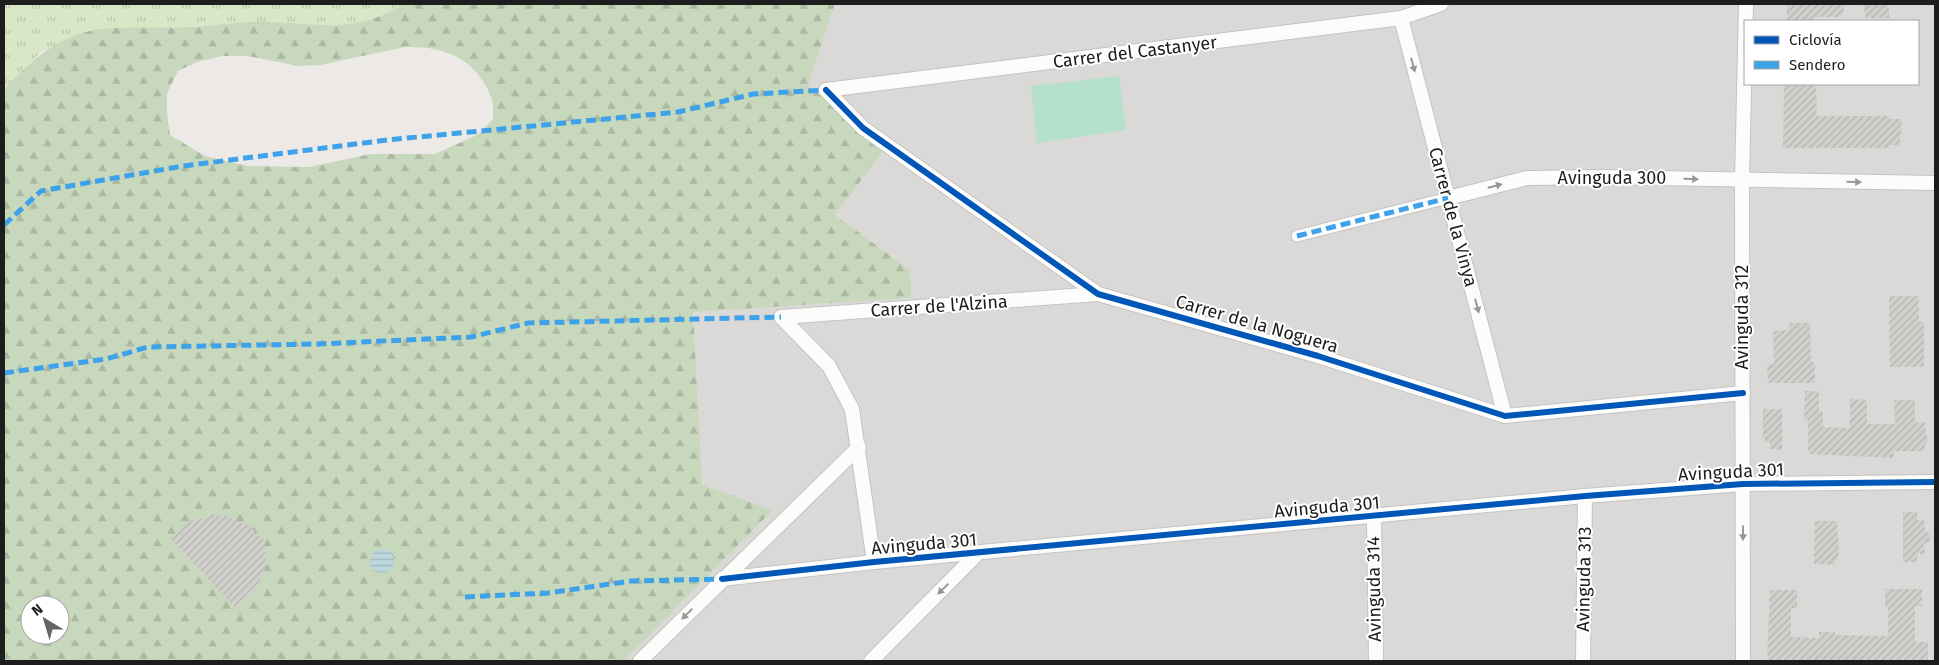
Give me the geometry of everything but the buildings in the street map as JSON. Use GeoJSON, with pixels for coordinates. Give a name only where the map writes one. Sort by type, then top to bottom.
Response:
{"type":"FeatureCollection","features":[{"type":"Feature","properties":{"kind":"street","name":"Carrer del Castanyer"},"geometry":{"type":"LineString","coordinates":[[826,90],[1401,18],[1441,4]]}},
{"type":"Feature","properties":{"kind":"street","name":"Avinguda 312"},"geometry":{"type":"LineString","coordinates":[[1746,4],[1746,20]]}},
{"type":"Feature","properties":{"kind":"street","name":"Carrer de la Vinya"},"geometry":{"type":"LineString","coordinates":[[1401,18],[1505,416]]}},
{"type":"Feature","properties":{"kind":"street","name":"Avinguda 312"},"geometry":{"type":"LineString","coordinates":[[1743,661],[1742,180],[1744,85]]}},
{"type":"Feature","properties":{"kind":"street","name":"Carrer de la Noguera"},"geometry":{"type":"LineString","coordinates":[[826,90],[862,128],[1098,294],[1318,356],[1505,416],[1600,405],[1742,393]]}},
{"type":"Feature","properties":{"kind":"street","name":"Avinguda 300"},"geometry":{"type":"LineString","coordinates":[[1297,236],[1526,178],[1605,177],[1935,183]]}},
{"type":"Feature","properties":{"kind":"street","name":"Carrer de l'Alzina"},"geometry":{"type":"LineString","coordinates":[[858,447],[852,409],[829,366],[781,317],[1098,294]]}},
{"type":"Feature","properties":{"kind":"street"},"geometry":{"type":"LineString","coordinates":[[858,447],[874,562]]}},
{"type":"Feature","properties":{"kind":"street"},"geometry":{"type":"LineString","coordinates":[[640,661],[858,447]]}},
{"type":"Feature","properties":{"kind":"street","name":"Avinguda 301"},"geometry":{"type":"LineString","coordinates":[[722,579],[874,562],[977,554],[1585,496],[1743,484],[1935,482]]}},
{"type":"Feature","properties":{"kind":"street","name":"Avinguda 313"},"geometry":{"type":"LineString","coordinates":[[1583,661],[1585,496]]}},
{"type":"Feature","properties":{"kind":"street","name":"Avinguda 314"},"geometry":{"type":"LineString","coordinates":[[1374,517],[1376,661]]}},
{"type":"Feature","properties":{"kind":"street"},"geometry":{"type":"LineString","coordinates":[[871,661],[977,554]]}},
{"type":"Feature","properties":{"kind":"shaded area"},"geometry":{"type":"Polygon","coordinates":[[[835,4],[1935,4],[1935,661],[624,661],[773,510],[701,485],[693,312],[911,297],[909,269],[835,215],[884,150],[808,85],[835,4]]]}},
{"type":"Feature","properties":{"kind":"green space"},"geometry":{"type":"Polygon","coordinates":[[[4,4],[403,4],[378,17],[356,24],[336,27],[250,22],[188,27],[96,30],[41,52],[4,89],[4,4]]]}},
{"type":"Feature","properties":{"kind":"green space"},"geometry":{"type":"Polygon","coordinates":[[[403,4],[835,4],[808,85],[884,150],[835,215],[910,270],[911,298],[693,312],[702,485],[773,510],[624,661],[4,661],[4,89],[29,65],[55,45],[76,35],[101,29],[188,27],[251,22],[339,25],[370,20],[403,4]],[[405,47],[320,65],[298,66],[247,56],[222,56],[197,62],[178,71],[167,93],[170,135],[205,156],[248,166],[309,167],[371,154],[435,154],[479,134],[493,119],[493,101],[484,83],[467,63],[445,52],[419,47],[405,47]]]}},
{"type":"Feature","properties":{"kind":"green space"},"geometry":{"type":"Polygon","coordinates":[[[1119,76],[1126,130],[1037,143],[1031,86],[1119,76]]]}},
{"type":"Feature","properties":{"kind":"water"},"geometry":{"type":"Polygon","coordinates":[[[382,549],[390,553],[394,561],[390,569],[382,573],[374,569],[370,561],[374,553],[382,549]]]}},
{"type":"Feature","properties":{"kind":"marked path"},"geometry":{"type":"LineString","coordinates":[[4,225],[41,191],[183,166],[387,140],[678,112],[753,94],[826,90]]}},
{"type":"Feature","properties":{"kind":"marked path"},"geometry":{"type":"LineString","coordinates":[[1297,236],[1448,198]]}},
{"type":"Feature","properties":{"kind":"marked path"},"geometry":{"type":"LineString","coordinates":[[4,373],[106,359],[148,347],[318,344],[471,337],[528,323],[781,317]]}},
{"type":"Feature","properties":{"kind":"marked path"},"geometry":{"type":"LineString","coordinates":[[465,597],[548,593],[631,581],[722,579]]}},
{"type":"Feature","properties":{"kind":"cycle path"},"geometry":{"type":"LineString","coordinates":[[826,90],[863,128],[1098,294],[1318,356],[1505,416],[1743,393]]}},
{"type":"Feature","properties":{"kind":"cycle path"},"geometry":{"type":"LineString","coordinates":[[722,579],[874,562],[1585,496],[1743,484],[1935,482]]}}]}
